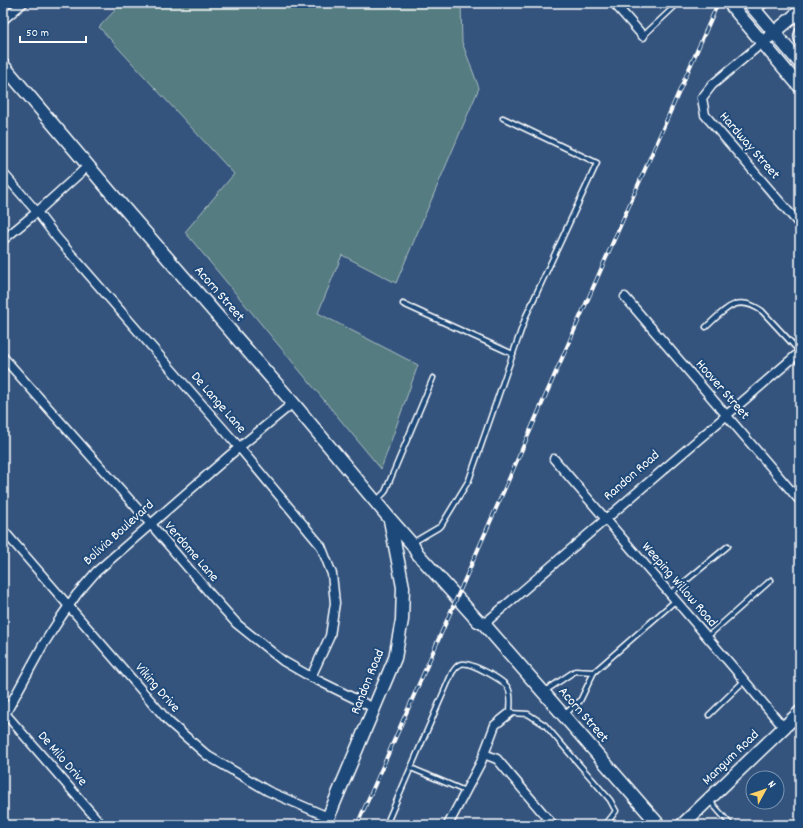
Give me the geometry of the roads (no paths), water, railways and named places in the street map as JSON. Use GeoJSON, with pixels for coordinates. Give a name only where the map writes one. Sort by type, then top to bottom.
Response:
{"type":"FeatureCollection","features":[{"type":"Feature","properties":{"kind":"street"},"geometry":{"type":"LineString","coordinates":[[3,20],[23,3]]}},
{"type":"Feature","properties":{"kind":"street"},"geometry":{"type":"LineString","coordinates":[[614,3],[642,36]]}},
{"type":"Feature","properties":{"kind":"street"},"geometry":{"type":"LineString","coordinates":[[729,3],[800,87]]}},
{"type":"Feature","properties":{"kind":"street"},"geometry":{"type":"LineString","coordinates":[[753,7],[774,33],[795,45],[800,63]]}},
{"type":"Feature","properties":{"kind":"street"},"geometry":{"type":"LineString","coordinates":[[762,43],[800,12]]}},
{"type":"Feature","properties":{"kind":"street","name":"Hardway Street"},"geometry":{"type":"LineString","coordinates":[[762,43],[712,85],[702,98],[705,115],[800,225]]}},
{"type":"Feature","properties":{"kind":"street","name":"Acorn Street"},"geometry":{"type":"LineString","coordinates":[[3,64],[117,200],[293,403],[412,544],[417,553],[478,621],[484,624],[659,825]]}},
{"type":"Feature","properties":{"kind":"street"},"geometry":{"type":"LineString","coordinates":[[3,240],[37,212],[89,165]]}},
{"type":"Feature","properties":{"kind":"street","name":"De Lange Lane"},"geometry":{"type":"LineString","coordinates":[[3,173],[321,546],[332,574],[335,603],[330,636],[311,677]]}},
{"type":"Feature","properties":{"kind":"street","name":"Hoover Street"},"geometry":{"type":"LineString","coordinates":[[625,297],[800,501]]}},
{"type":"Feature","properties":{"kind":"street","name":"Randon Road"},"geometry":{"type":"LineString","coordinates":[[484,624],[800,352]]}},
{"type":"Feature","properties":{"kind":"street","name":"Verdome Lane"},"geometry":{"type":"LineString","coordinates":[[3,357],[237,624],[283,661],[311,677],[374,708]]}},
{"type":"Feature","properties":{"kind":"street","name":"Bolivia Boulevard"},"geometry":{"type":"LineString","coordinates":[[4,714],[43,645],[68,606],[96,572],[150,524],[293,403]]}},
{"type":"Feature","properties":{"kind":"street","name":"Weeping Willow Road"},"geometry":{"type":"LineString","coordinates":[[554,459],[784,728]]}},
{"type":"Feature","properties":{"kind":"street","name":"Randon Road"},"geometry":{"type":"LineString","coordinates":[[326,821],[395,658],[402,620],[403,587],[390,519]]}},
{"type":"Feature","properties":{"kind":"street","name":"Viking Drive"},"geometry":{"type":"LineString","coordinates":[[3,530],[169,722],[208,756],[268,791],[326,821]]}},
{"type":"Feature","properties":{"kind":"street","name":"Mangum Road"},"geometry":{"type":"LineString","coordinates":[[688,823],[708,800],[800,712]]}},
{"type":"Feature","properties":{"kind":"street"},"geometry":{"type":"LineString","coordinates":[[448,825],[481,762],[495,724],[510,713]]}},
{"type":"Feature","properties":{"kind":"street","name":"De Milo Drive"},"geometry":{"type":"LineString","coordinates":[[4,714],[102,825]]}},
{"type":"Feature","properties":{"kind":"street"},"geometry":{"type":"LineString","coordinates":[[484,754],[497,759],[553,825]]}},
{"type":"Feature","properties":{"kind":"lane"},"geometry":{"type":"LineString","coordinates":[[753,7],[767,3]]}},
{"type":"Feature","properties":{"kind":"lane"},"geometry":{"type":"LineString","coordinates":[[642,36],[674,7]]}},
{"type":"Feature","properties":{"kind":"lane"},"geometry":{"type":"LineString","coordinates":[[795,45],[796,34],[800,26]]}},
{"type":"Feature","properties":{"kind":"lane"},"geometry":{"type":"LineString","coordinates":[[412,544],[441,526],[469,480],[526,316],[597,163],[503,118]]}},
{"type":"Feature","properties":{"kind":"lane"},"geometry":{"type":"LineString","coordinates":[[706,326],[726,309],[736,303],[755,306],[762,311],[800,352]]}},
{"type":"Feature","properties":{"kind":"lane"},"geometry":{"type":"LineString","coordinates":[[403,304],[513,354]]}},
{"type":"Feature","properties":{"kind":"lane"},"geometry":{"type":"LineString","coordinates":[[376,502],[385,492],[433,378]]}},
{"type":"Feature","properties":{"kind":"lane"},"geometry":{"type":"LineString","coordinates":[[563,716],[580,701],[594,672],[728,546]]}},
{"type":"Feature","properties":{"kind":"lane"},"geometry":{"type":"LineString","coordinates":[[707,637],[770,580]]}},
{"type":"Feature","properties":{"kind":"lane"},"geometry":{"type":"LineString","coordinates":[[386,825],[452,673],[460,664],[466,664],[493,675],[501,680],[507,686],[510,693],[510,713],[528,714],[545,725],[610,800],[616,811],[604,825]]}},
{"type":"Feature","properties":{"kind":"lane"},"geometry":{"type":"LineString","coordinates":[[543,692],[575,671],[594,672]]}},
{"type":"Feature","properties":{"kind":"lane"},"geometry":{"type":"LineString","coordinates":[[709,715],[744,681]]}},
{"type":"Feature","properties":{"kind":"lane"},"geometry":{"type":"LineString","coordinates":[[411,768],[465,792]]}},
{"type":"Feature","properties":{"kind":"lane"},"geometry":{"type":"LineString","coordinates":[[708,800],[731,825]]}},
{"type":"Feature","properties":{"kind":"railway"},"geometry":{"type":"LineString","coordinates":[[357,825],[718,3]]}}]}
